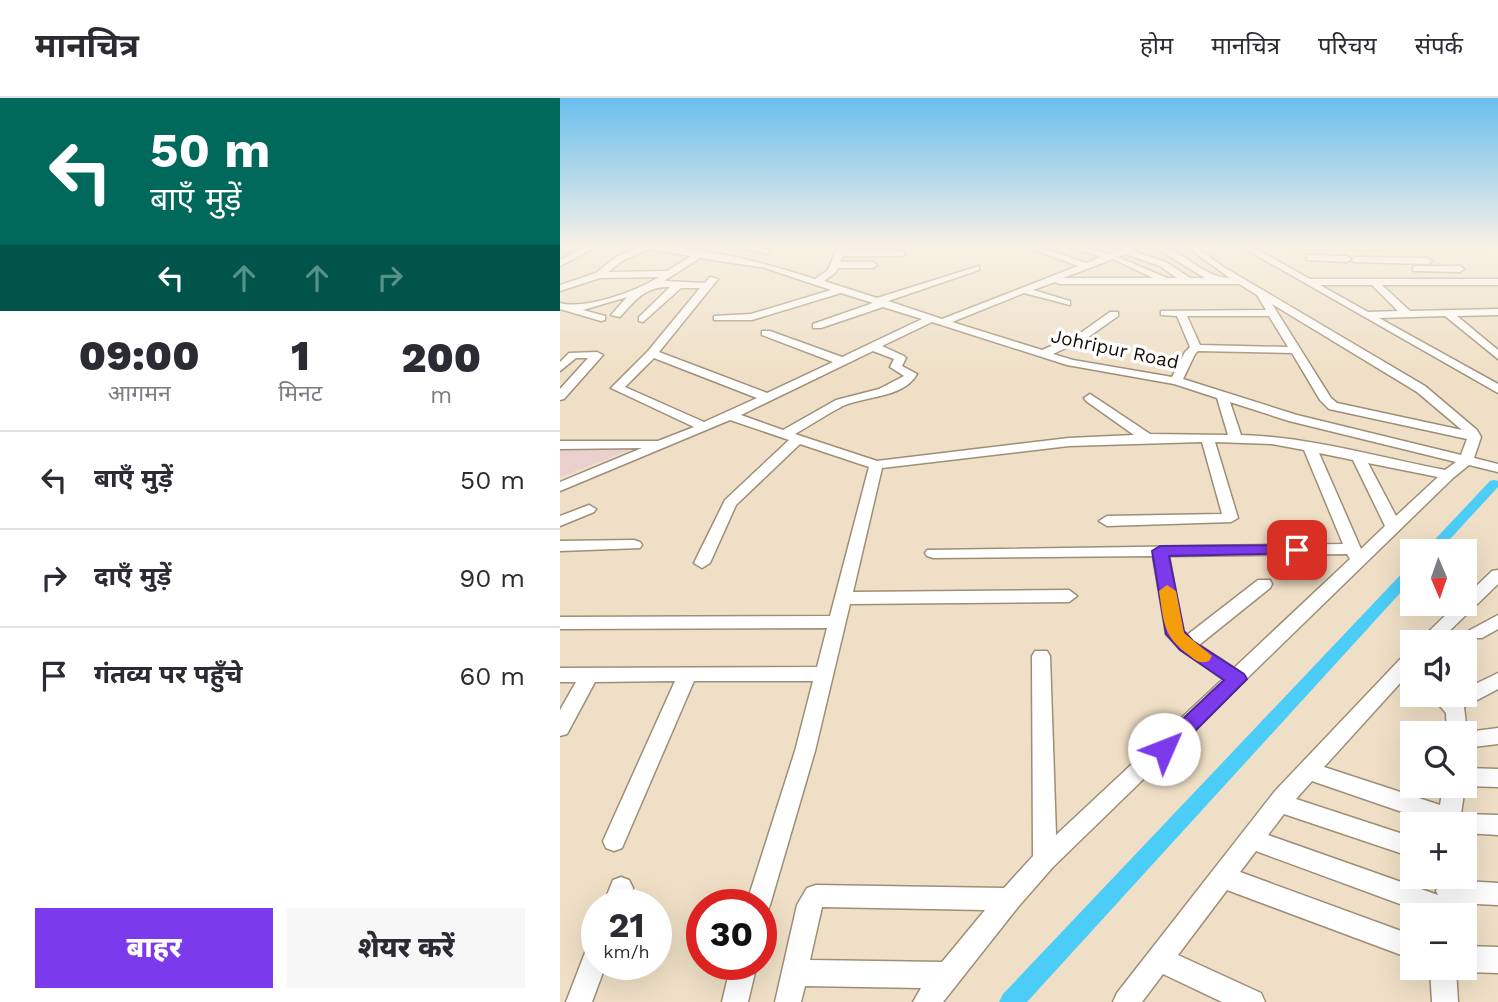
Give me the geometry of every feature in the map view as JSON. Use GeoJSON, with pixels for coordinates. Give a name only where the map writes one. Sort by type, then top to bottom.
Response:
{"type":"FeatureCollection","features":[{"type":"Feature","properties":{"kind":"street"},"geometry":{"type":"LineString","coordinates":[[571,310],[647,288]]}},
{"type":"Feature","properties":{"kind":"street"},"geometry":{"type":"LineString","coordinates":[[643,319],[675,288]]}},
{"type":"Feature","properties":{"kind":"street"},"geometry":{"type":"LineString","coordinates":[[705,427],[617,389],[652,354],[706,288]]}},
{"type":"Feature","properties":{"kind":"street"},"geometry":{"type":"LineString","coordinates":[[817,326],[920,288]]}},
{"type":"Feature","properties":{"kind":"street"},"geometry":{"type":"LineString","coordinates":[[560,487],[730,416],[936,320],[1028,288]]}},
{"type":"Feature","properties":{"kind":"street"},"geometry":{"type":"LineString","coordinates":[[730,416],[876,465],[1069,442],[1146,437],[1207,437],[1272,440],[1448,474],[1482,465],[1474,437],[1449,411],[1421,389],[1254,288]]}},
{"type":"Feature","properties":{"kind":"street"},"geometry":{"type":"LineString","coordinates":[[1324,288],[1498,389]]}},
{"type":"Feature","properties":{"kind":"street"},"geometry":{"type":"LineString","coordinates":[[1380,288],[1407,314]]}},
{"type":"Feature","properties":{"kind":"street"},"geometry":{"type":"LineString","coordinates":[[718,318],[752,317],[844,289]]}},
{"type":"Feature","properties":{"kind":"street","name":"Johripur Road"},"geometry":{"type":"LineString","coordinates":[[844,289],[1071,363],[1176,381],[1293,418],[1482,465],[1498,476]]}},
{"type":"Feature","properties":{"kind":"street"},"geometry":{"type":"LineString","coordinates":[[1023,290],[1067,303]]}},
{"type":"Feature","properties":{"kind":"street"},"geometry":{"type":"LineString","coordinates":[[616,316],[637,292]]}},
{"type":"Feature","properties":{"kind":"street"},"geometry":{"type":"LineString","coordinates":[[1260,292],[1326,400],[1333,407],[1474,437]]}},
{"type":"Feature","properties":{"kind":"street"},"geometry":{"type":"LineString","coordinates":[[560,306],[601,318]]}},
{"type":"Feature","properties":{"kind":"street"},"geometry":{"type":"LineString","coordinates":[[1367,315],[1498,312]]}},
{"type":"Feature","properties":{"kind":"street"},"geometry":{"type":"LineString","coordinates":[[1165,313],[1273,313]]}},
{"type":"Feature","properties":{"kind":"street"},"geometry":{"type":"LineString","coordinates":[[1181,313],[1196,348]]}},
{"type":"Feature","properties":{"kind":"street"},"geometry":{"type":"LineString","coordinates":[[1447,313],[1496,352]]}},
{"type":"Feature","properties":{"kind":"street"},"geometry":{"type":"LineString","coordinates":[[1044,354],[1083,336],[1114,314]]}},
{"type":"Feature","properties":{"kind":"street"},"geometry":{"type":"LineString","coordinates":[[766,333],[844,362]]}},
{"type":"Feature","properties":{"kind":"street"},"geometry":{"type":"LineString","coordinates":[[702,563],[730,503],[790,437],[839,402],[883,392],[909,378],[911,374],[897,367],[900,358],[874,347]]}},
{"type":"Feature","properties":{"kind":"street"},"geometry":{"type":"LineString","coordinates":[[1176,381],[1191,352],[1196,348],[1295,349]]}},
{"type":"Feature","properties":{"kind":"street"},"geometry":{"type":"LineString","coordinates":[[652,354],[768,398]]}},
{"type":"Feature","properties":{"kind":"street"},"geometry":{"type":"LineString","coordinates":[[560,368],[573,355],[597,355],[560,396]]}},
{"type":"Feature","properties":{"kind":"street"},"geometry":{"type":"LineString","coordinates":[[1222,396],[1235,438]]}},
{"type":"Feature","properties":{"kind":"street"},"geometry":{"type":"LineString","coordinates":[[1090,398],[1146,437]]}},
{"type":"Feature","properties":{"kind":"street"},"geometry":{"type":"LineString","coordinates":[[1107,521],[1231,518],[1207,437]]}},
{"type":"Feature","properties":{"kind":"street"},"geometry":{"type":"LineString","coordinates":[[560,445],[663,444]]}},
{"type":"Feature","properties":{"kind":"street"},"geometry":{"type":"LineString","coordinates":[[1309,446],[1355,556]]}},
{"type":"Feature","properties":{"kind":"street"},"geometry":{"type":"LineString","coordinates":[[1358,456],[1394,528]]}},
{"type":"Feature","properties":{"kind":"street"},"geometry":{"type":"LineString","coordinates":[[763,889],[805,751],[876,465]]}},
{"type":"Feature","properties":{"kind":"street"},"geometry":{"type":"LineString","coordinates":[[926,1002],[1009,899],[1045,860],[1237,679],[1355,556],[1394,528],[1448,474]]}},
{"type":"Feature","properties":{"kind":"street"},"geometry":{"type":"LineString","coordinates":[[560,521],[589,509]]}},
{"type":"Feature","properties":{"kind":"street"},"geometry":{"type":"LineString","coordinates":[[560,546],[634,545]]}},
{"type":"Feature","properties":{"kind":"street"},"geometry":{"type":"LineString","coordinates":[[933,553],[1160,551],[1355,556]]}},
{"type":"Feature","properties":{"kind":"street"},"geometry":{"type":"LineString","coordinates":[[1160,551],[1173,627],[1179,640],[1237,679]]}},
{"type":"Feature","properties":{"kind":"street"},"geometry":{"type":"LineString","coordinates":[[1440,630],[1497,577]]}},
{"type":"Feature","properties":{"kind":"street"},"geometry":{"type":"LineString","coordinates":[[1186,645],[1264,584]]}},
{"type":"Feature","properties":{"kind":"street"},"geometry":{"type":"LineString","coordinates":[[842,598],[1069,596]]}},
{"type":"Feature","properties":{"kind":"street"},"geometry":{"type":"LineString","coordinates":[[1477,633],[1498,621]]}},
{"type":"Feature","properties":{"kind":"street"},"geometry":{"type":"LineString","coordinates":[[560,623],[836,622]]}},
{"type":"Feature","properties":{"kind":"street"},"geometry":{"type":"LineString","coordinates":[[1041,656],[1045,860]]}},
{"type":"Feature","properties":{"kind":"street"},"geometry":{"type":"LineString","coordinates":[[560,675],[824,674]]}},
{"type":"Feature","properties":{"kind":"street"},"geometry":{"type":"LineString","coordinates":[[560,728],[589,675]]}},
{"type":"Feature","properties":{"kind":"street"},"geometry":{"type":"LineString","coordinates":[[614,841],[687,675]]}},
{"type":"Feature","properties":{"kind":"street"},"geometry":{"type":"LineString","coordinates":[[1126,1002],[1279,803],[1400,676]]}},
{"type":"Feature","properties":{"kind":"street"},"geometry":{"type":"LineString","coordinates":[[1477,688],[1498,680]]}},
{"type":"Feature","properties":{"kind":"street"},"geometry":{"type":"LineString","coordinates":[[1477,739],[1498,736]]}},
{"type":"Feature","properties":{"kind":"street"},"geometry":{"type":"LineString","coordinates":[[1308,771],[1424,812]]}},
{"type":"Feature","properties":{"kind":"street"},"geometry":{"type":"LineString","coordinates":[[1477,778],[1498,778]]}},
{"type":"Feature","properties":{"kind":"street"},"geometry":{"type":"LineString","coordinates":[[1279,803],[1400,842]]}},
{"type":"Feature","properties":{"kind":"street"},"geometry":{"type":"LineString","coordinates":[[1477,823],[1498,825]]}},
{"type":"Feature","properties":{"kind":"street"},"geometry":{"type":"LineString","coordinates":[[1251,839],[1446,898],[1498,894]]}},
{"type":"Feature","properties":{"kind":"street"},"geometry":{"type":"LineString","coordinates":[[1222,877],[1400,943]]}},
{"type":"Feature","properties":{"kind":"street"},"geometry":{"type":"LineString","coordinates":[[788,1002],[809,905],[816,896],[1009,899]]}},
{"type":"Feature","properties":{"kind":"street"},"geometry":{"type":"LineString","coordinates":[[1159,959],[1252,1002]]}},
{"type":"Feature","properties":{"kind":"street"},"geometry":{"type":"LineString","coordinates":[[1477,959],[1498,960]]}},
{"type":"Feature","properties":{"kind":"street"},"geometry":{"type":"LineString","coordinates":[[794,973],[947,975]]}},
{"type":"Feature","properties":{"kind":"street"},"geometry":{"type":"LineString","coordinates":[[579,1002],[587,980]]}},
{"type":"Feature","properties":{"kind":"street"},"geometry":{"type":"LineString","coordinates":[[735,1002],[740,980]]}},
{"type":"Feature","properties":{"kind":"street"},"geometry":{"type":"LineString","coordinates":[[1443,980],[1444,1002]]}},
{"type":"Feature","properties":{"kind":"shaded area"},"geometry":{"type":"Polygon","coordinates":[[[560,443],[648,443],[560,477],[560,443]]]}},
{"type":"Feature","properties":{"kind":"waterway"},"geometry":{"type":"LineString","coordinates":[[1442,539],[1494,484]]}},
{"type":"Feature","properties":{"kind":"waterway"},"geometry":{"type":"LineString","coordinates":[[1011,1002],[1400,584]]}},
{"type":"Feature","properties":{"kind":"slow traffic"},"geometry":{"type":"LineString","coordinates":[[1167,591],[1175,634],[1179,640],[1203,656]]}},
{"type":"Feature","properties":{"kind":"route"},"geometry":{"type":"LineString","coordinates":[[1164,749],[1237,679],[1179,640],[1175,634],[1160,551],[1297,550]]}}]}
